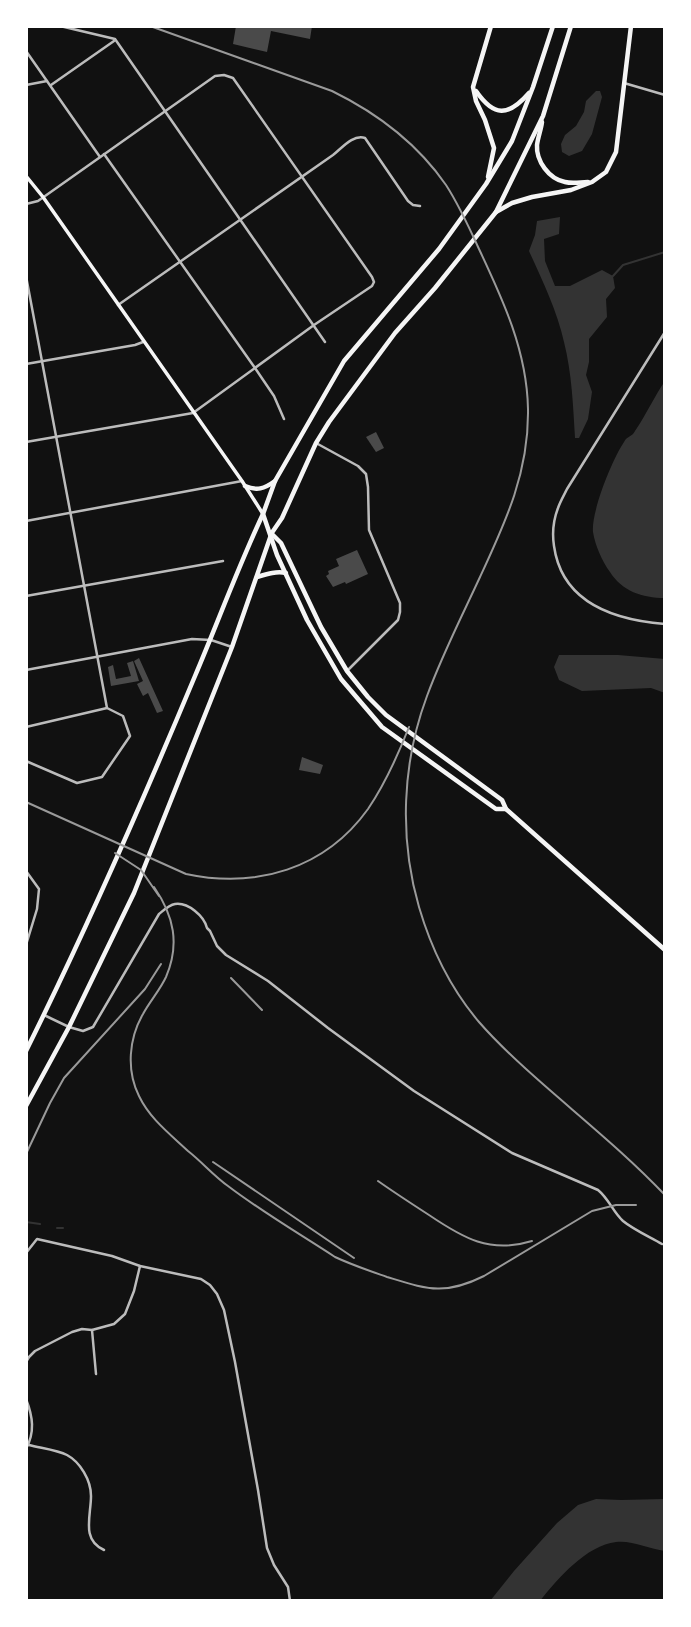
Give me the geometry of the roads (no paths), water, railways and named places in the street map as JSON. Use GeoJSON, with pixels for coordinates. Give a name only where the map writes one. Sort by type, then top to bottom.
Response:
{"type":"FeatureCollection","features":[{"type":"Feature","properties":{"kind":"main road"},"geometry":{"type":"LineString","coordinates":[[486,184],[494,148],[473,88],[491,26]]}},
{"type":"Feature","properties":{"kind":"main road"},"geometry":{"type":"LineString","coordinates":[[26,1051],[135,818],[275,481],[344,361],[439,249],[486,184],[512,141],[534,87],[553,26]]}},
{"type":"Feature","properties":{"kind":"main road"},"geometry":{"type":"LineString","coordinates":[[571,26],[537,148],[540,161],[553,177],[562,181],[592,182]]}},
{"type":"Feature","properties":{"kind":"main road"},"geometry":{"type":"LineString","coordinates":[[496,212],[512,203],[532,197],[571,190],[592,182],[606,172],[616,152],[631,26]]}},
{"type":"Feature","properties":{"kind":"main road"},"geometry":{"type":"LineString","coordinates":[[473,88],[494,110],[506,110],[519,104],[534,87]]}},
{"type":"Feature","properties":{"kind":"main road"},"geometry":{"type":"LineString","coordinates":[[26,1105],[69,1027],[134,893],[232,647],[271,534],[282,518],[316,443],[395,333],[435,289],[496,212],[544,116]]}},
{"type":"Feature","properties":{"kind":"main road"},"geometry":{"type":"LineString","coordinates":[[26,176],[263,514],[277,555],[307,620],[341,678],[382,727],[496,809],[506,809]]}},
{"type":"Feature","properties":{"kind":"main road"},"geometry":{"type":"LineString","coordinates":[[244,484],[256,490],[275,481]]}},
{"type":"Feature","properties":{"kind":"main road"},"geometry":{"type":"LineString","coordinates":[[271,534],[281,543],[310,608],[347,671],[368,697],[386,715],[502,800],[506,809],[665,950]]}},
{"type":"Feature","properties":{"kind":"main road"},"geometry":{"type":"LineString","coordinates":[[257,578],[269,573],[286,573]]}},
{"type":"Feature","properties":{"kind":"street"},"geometry":{"type":"LineString","coordinates":[[60,26],[115,39],[326,342]]}},
{"type":"Feature","properties":{"kind":"street"},"geometry":{"type":"LineString","coordinates":[[51,85],[115,39]]}},
{"type":"Feature","properties":{"kind":"street"},"geometry":{"type":"LineString","coordinates":[[26,51],[100,157]]}},
{"type":"Feature","properties":{"kind":"street"},"geometry":{"type":"LineString","coordinates":[[26,204],[38,201],[215,76],[224,75],[233,78],[374,282],[194,412],[26,442]]}},
{"type":"Feature","properties":{"kind":"street"},"geometry":{"type":"LineString","coordinates":[[26,85],[48,81]]}},
{"type":"Feature","properties":{"kind":"street"},"geometry":{"type":"LineString","coordinates":[[624,83],[665,95]]}},
{"type":"Feature","properties":{"kind":"street"},"geometry":{"type":"LineString","coordinates":[[118,305],[360,136],[365,138],[408,201],[412,205],[420,206]]}},
{"type":"Feature","properties":{"kind":"street"},"geometry":{"type":"LineString","coordinates":[[104,154],[255,368],[274,396],[284,419]]}},
{"type":"Feature","properties":{"kind":"street"},"geometry":{"type":"LineString","coordinates":[[26,276],[107,708]]}},
{"type":"Feature","properties":{"kind":"street"},"geometry":{"type":"LineString","coordinates":[[665,332],[567,489],[558,508],[552,534],[561,574],[571,588],[611,614],[665,624]]}},
{"type":"Feature","properties":{"kind":"street"},"geometry":{"type":"LineString","coordinates":[[26,364],[144,342]]}},
{"type":"Feature","properties":{"kind":"street"},"geometry":{"type":"LineString","coordinates":[[316,443],[358,466],[366,474],[369,530],[400,603],[398,621],[347,671]]}},
{"type":"Feature","properties":{"kind":"street"},"geometry":{"type":"LineString","coordinates":[[26,521],[244,484]]}},
{"type":"Feature","properties":{"kind":"street"},"geometry":{"type":"LineString","coordinates":[[26,596],[223,561]]}},
{"type":"Feature","properties":{"kind":"street"},"geometry":{"type":"LineString","coordinates":[[26,670],[192,639],[211,640],[232,647]]}},
{"type":"Feature","properties":{"kind":"street"},"geometry":{"type":"LineString","coordinates":[[26,727],[107,708],[124,716],[130,736],[102,777],[77,783],[26,761]]}},
{"type":"Feature","properties":{"kind":"street"},"geometry":{"type":"LineString","coordinates":[[26,872],[38,889],[37,909],[26,945]]}},
{"type":"Feature","properties":{"kind":"street"},"geometry":{"type":"LineString","coordinates":[[44,1015],[83,1031],[93,1027],[159,914],[171,905],[190,907],[206,923],[217,946],[226,955],[268,981],[414,1091],[512,1153],[598,1190],[604,1194],[624,1222],[662,1244]]}},
{"type":"Feature","properties":{"kind":"street"},"geometry":{"type":"LineString","coordinates":[[26,1253],[37,1239],[201,1279],[217,1294],[224,1310],[267,1548],[274,1566],[288,1587],[290,1601]]}},
{"type":"Feature","properties":{"kind":"street"},"geometry":{"type":"LineString","coordinates":[[26,1362],[35,1350],[72,1332],[114,1324],[125,1314],[140,1266]]}},
{"type":"Feature","properties":{"kind":"street"},"geometry":{"type":"LineString","coordinates":[[92,1330],[96,1374]]}},
{"type":"Feature","properties":{"kind":"street"},"geometry":{"type":"LineString","coordinates":[[26,1399],[33,1427],[26,1449]]}},
{"type":"Feature","properties":{"kind":"street"},"geometry":{"type":"LineString","coordinates":[[29,1445],[65,1453],[87,1476],[92,1493],[89,1531],[92,1541],[104,1550]]}},
{"type":"Feature","properties":{"kind":"waterway"},"geometry":{"type":"LineString","coordinates":[[613,276],[623,265],[665,252]]}},
{"type":"Feature","properties":{"kind":"waterway"},"geometry":{"type":"LineString","coordinates":[[26,1222],[40,1224]]}},
{"type":"Feature","properties":{"kind":"waterway"},"geometry":{"type":"LineString","coordinates":[[57,1228],[63,1228]]}},
{"type":"Feature","properties":{"kind":"railway"},"geometry":{"type":"LineString","coordinates":[[150,26],[332,91],[395,130],[435,170],[446,185],[464,216],[497,287],[518,346],[527,388],[525,454],[507,516],[439,666],[419,721],[408,774],[408,854],[419,907],[436,953],[451,982],[479,1022],[494,1039],[621,1152],[665,1195]]}},
{"type":"Feature","properties":{"kind":"railway"},"geometry":{"type":"LineString","coordinates":[[26,802],[186,874],[238,879],[263,876],[310,860],[351,830],[380,790],[409,727]]}},
{"type":"Feature","properties":{"kind":"railway"},"geometry":{"type":"LineString","coordinates":[[115,853],[141,870],[159,896]]}},
{"type":"Feature","properties":{"kind":"railway"},"geometry":{"type":"LineString","coordinates":[[154,887],[173,930],[173,953],[166,977],[138,1023],[135,1033],[131,1054],[135,1086],[149,1112],[167,1132],[223,1182],[268,1214],[348,1263],[413,1285],[446,1288],[484,1276],[592,1211],[616,1205],[636,1205]]}},
{"type":"Feature","properties":{"kind":"railway"},"geometry":{"type":"LineString","coordinates":[[26,1154],[64,1078],[145,989],[161,964]]}},
{"type":"Feature","properties":{"kind":"railway"},"geometry":{"type":"LineString","coordinates":[[231,978],[262,1010]]}},
{"type":"Feature","properties":{"kind":"railway"},"geometry":{"type":"LineString","coordinates":[[213,1162],[354,1258]]}},
{"type":"Feature","properties":{"kind":"railway"},"geometry":{"type":"LineString","coordinates":[[378,1181],[465,1237],[503,1246],[532,1241]]}}]}
